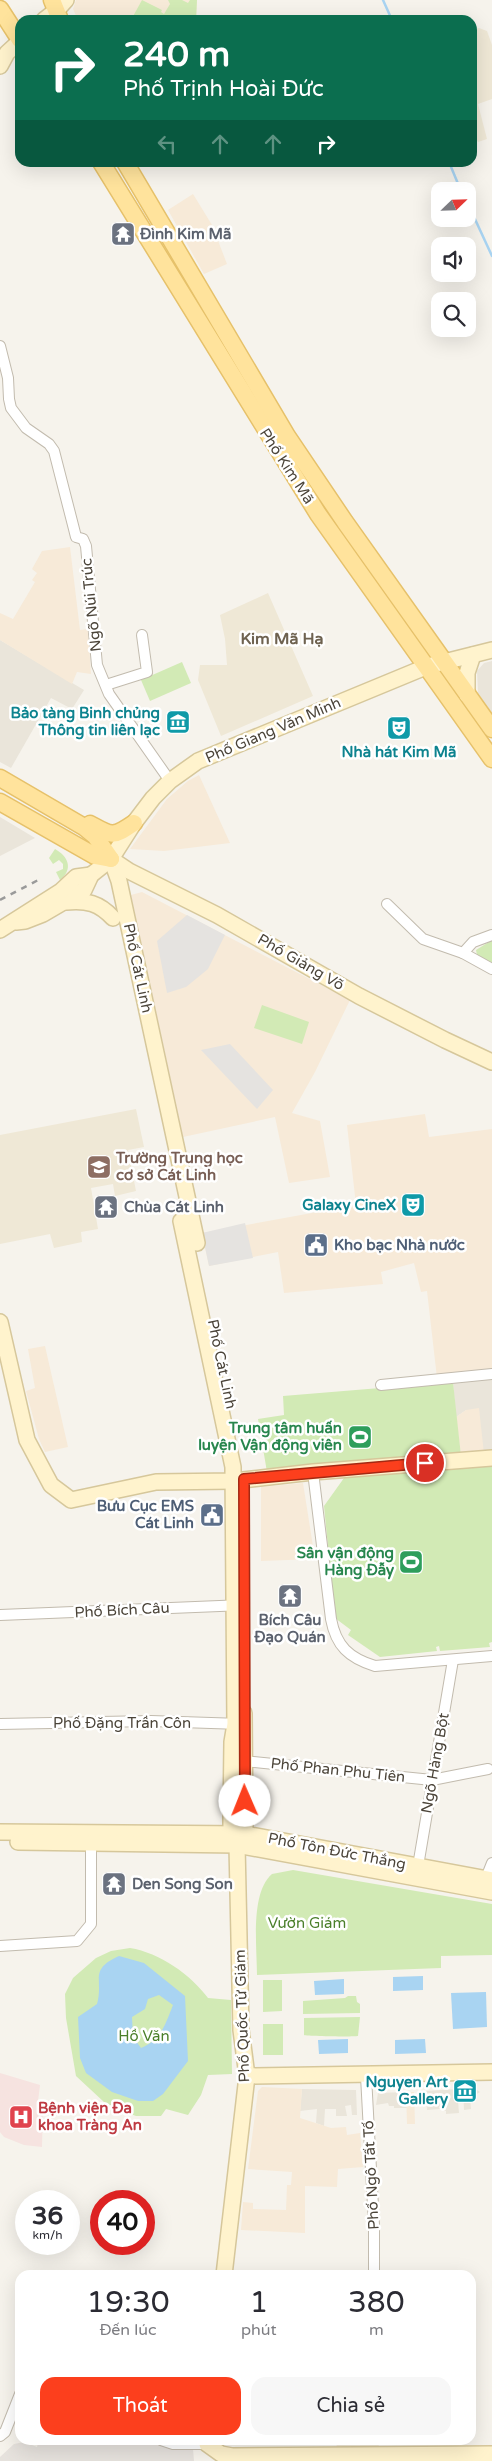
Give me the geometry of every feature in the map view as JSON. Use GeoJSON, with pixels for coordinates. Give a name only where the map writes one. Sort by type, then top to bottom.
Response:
{"type":"FeatureCollection","features":[{"type":"Feature","properties":{"kind":"main road"},"geometry":{"type":"LineString","coordinates":[[0,9],[15,32]]}},
{"type":"Feature","properties":{"kind":"main road","name":"Phố Kim Mã"},"geometry":{"type":"LineString","coordinates":[[104,167],[258,420],[318,514],[428,666],[492,759]]}},
{"type":"Feature","properties":{"kind":"main road","name":"Phố Kim Mã"},"geometry":{"type":"LineString","coordinates":[[128,167],[287,436],[332,504],[492,729]]}},
{"type":"Feature","properties":{"kind":"main road"},"geometry":{"type":"LineString","coordinates":[[318,514],[332,504]]}},
{"type":"Feature","properties":{"kind":"main road","name":"Phố Giảng Võ"},"geometry":{"type":"LineString","coordinates":[[0,778],[72,820],[95,836],[111,859]]}},
{"type":"Feature","properties":{"kind":"main road","name":"Phố Giảng Võ"},"geometry":{"type":"LineString","coordinates":[[0,802],[54,831],[82,850],[101,858],[111,859]]}},
{"type":"Feature","properties":{"kind":"main road"},"geometry":{"type":"LineString","coordinates":[[72,820],[87,822],[110,835],[118,834],[134,823]]}},
{"type":"Feature","properties":{"kind":"street"},"geometry":{"type":"LineString","coordinates":[[0,66],[6,53],[15,45]]}},
{"type":"Feature","properties":{"kind":"street","name":"Ngõ Núi Trúc"},"geometry":{"type":"LineString","coordinates":[[0,346],[8,378],[8,399],[11,408],[26,428],[49,444],[54,451],[76,537],[83,539],[86,546],[97,664],[109,694],[170,781]]}},
{"type":"Feature","properties":{"kind":"street"},"geometry":{"type":"LineString","coordinates":[[106,685],[147,672],[142,634]]}},
{"type":"Feature","properties":{"kind":"street","name":"Phố Giang Văn Minh"},"geometry":{"type":"LineString","coordinates":[[93,874],[111,859],[134,823],[170,781],[208,755],[428,666],[492,650]]}},
{"type":"Feature","properties":{"kind":"street"},"geometry":{"type":"LineString","coordinates":[[467,695],[467,673],[473,655]]}},
{"type":"Feature","properties":{"kind":"street"},"geometry":{"type":"LineString","coordinates":[[82,850],[93,874]]}},
{"type":"Feature","properties":{"kind":"street","name":"Phố Giảng Võ"},"geometry":{"type":"LineString","coordinates":[[111,859],[129,871],[217,915],[359,996],[492,1062]]}},
{"type":"Feature","properties":{"kind":"street","name":"Phố Cát Linh"},"geometry":{"type":"LineString","coordinates":[[111,859],[120,888],[187,1220],[243,1465],[239,1480],[240,1724],[244,1761],[238,1838]]}},
{"type":"Feature","properties":{"kind":"street"},"geometry":{"type":"LineString","coordinates":[[0,930],[16,922],[25,922],[65,902],[84,890],[93,874]]}},
{"type":"Feature","properties":{"kind":"street"},"geometry":{"type":"LineString","coordinates":[[16,922],[22,914],[61,891],[76,877],[93,874]]}},
{"type":"Feature","properties":{"kind":"street"},"geometry":{"type":"LineString","coordinates":[[65,902],[82,901],[94,903],[113,918]]}},
{"type":"Feature","properties":{"kind":"street"},"geometry":{"type":"LineString","coordinates":[[386,904],[423,939],[463,953],[492,969]]}},
{"type":"Feature","properties":{"kind":"street"},"geometry":{"type":"LineString","coordinates":[[463,953],[473,942],[492,936]]}},
{"type":"Feature","properties":{"kind":"street"},"geometry":{"type":"LineString","coordinates":[[0,1322],[27,1440],[51,1485],[71,1500],[156,1482],[239,1480],[313,1472],[492,1458]]}},
{"type":"Feature","properties":{"kind":"street"},"geometry":{"type":"LineString","coordinates":[[381,1385],[492,1374]]}},
{"type":"Feature","properties":{"kind":"street"},"geometry":{"type":"LineString","coordinates":[[313,1472],[334,1635],[342,1646],[362,1662],[376,1666],[492,1656]]}},
{"type":"Feature","properties":{"kind":"street","name":"Phố Bích Câu"},"geometry":{"type":"LineString","coordinates":[[0,1615],[240,1605]]}},
{"type":"Feature","properties":{"kind":"street","name":"Ngõ Hàng Bột"},"geometry":{"type":"LineString","coordinates":[[418,1866],[453,1660]]}},
{"type":"Feature","properties":{"kind":"street","name":"Phố Đặng Trần Côn"},"geometry":{"type":"LineString","coordinates":[[0,1724],[151,1721],[240,1724]]}},
{"type":"Feature","properties":{"kind":"street","name":"Phố Cát Linh"},"geometry":{"type":"LineString","coordinates":[[238,1838],[232,1742],[240,1724]]}},
{"type":"Feature","properties":{"kind":"street","name":"Phố Phan Phu Tiên"},"geometry":{"type":"LineString","coordinates":[[244,1761],[432,1780],[488,1770]]}},
{"type":"Feature","properties":{"kind":"street","name":"Phố Tôn Đức Thắng"},"geometry":{"type":"LineString","coordinates":[[0,1832],[55,1837],[91,1843],[238,1838],[488,1885]]}},
{"type":"Feature","properties":{"kind":"street","name":"Phố Tôn Đức Thắng"},"geometry":{"type":"LineString","coordinates":[[0,1842],[55,1837],[238,1838],[418,1866],[488,1885]]}},
{"type":"Feature","properties":{"kind":"street","name":"Phố Quốc Tử Giám"},"geometry":{"type":"LineString","coordinates":[[225,2270],[247,2076],[243,2061],[241,2030],[238,1838]]}},
{"type":"Feature","properties":{"kind":"street"},"geometry":{"type":"LineString","coordinates":[[0,1946],[72,1942],[91,1924],[91,1843]]}},
{"type":"Feature","properties":{"kind":"street"},"geometry":{"type":"LineString","coordinates":[[488,1885],[492,1863]]}},
{"type":"Feature","properties":{"kind":"street"},"geometry":{"type":"LineString","coordinates":[[247,2076],[366,2076],[492,2072]]}},
{"type":"Feature","properties":{"kind":"street","name":"Phố Ngô Tất Tố"},"geometry":{"type":"LineString","coordinates":[[366,2076],[374,2225],[374,2270]]}},
{"type":"Feature","properties":{"kind":"street"},"geometry":{"type":"LineString","coordinates":[[0,2436],[5,2432],[15,2407]]}},
{"type":"Feature","properties":{"kind":"street"},"geometry":{"type":"LineString","coordinates":[[210,2445],[221,2454],[232,2456],[336,2458],[492,2454]]}},
{"type":"Feature","properties":{"kind":"shaded area"},"geometry":{"type":"Polygon","coordinates":[[[76,0],[197,0],[196,15],[76,15],[73,9],[76,0]]]}},
{"type":"Feature","properties":{"kind":"shaded area"},"geometry":{"type":"Polygon","coordinates":[[[477,29],[487,31],[492,45],[492,99],[478,104],[487,139],[478,142],[477,140],[477,29]]]}},
{"type":"Feature","properties":{"kind":"shaded area"},"geometry":{"type":"Polygon","coordinates":[[[193,194],[212,225],[227,264],[204,274],[168,210],[193,194]]]}},
{"type":"Feature","properties":{"kind":"shaded area"},"geometry":{"type":"Polygon","coordinates":[[[70,547],[80,630],[88,629],[91,674],[77,672],[72,684],[0,640],[0,613],[13,619],[35,582],[32,580],[37,573],[32,569],[42,551],[70,547]]]}},
{"type":"Feature","properties":{"kind":"shaded area"},"geometry":{"type":"Polygon","coordinates":[[[268,593],[313,696],[221,736],[198,680],[200,665],[227,665],[225,639],[220,615],[268,593]]]}},
{"type":"Feature","properties":{"kind":"shaded area"},"geometry":{"type":"Polygon","coordinates":[[[0,640],[84,690],[72,709],[51,698],[11,768],[0,762],[0,640]]]}},
{"type":"Feature","properties":{"kind":"shaded area"},"geometry":{"type":"Polygon","coordinates":[[[492,661],[492,713],[478,693],[477,671],[484,663],[492,661]]]}},
{"type":"Feature","properties":{"kind":"shaded area"},"geometry":{"type":"Polygon","coordinates":[[[199,775],[230,843],[164,851],[130,849],[167,799],[188,781],[199,775]]]}},
{"type":"Feature","properties":{"kind":"shaded area"},"geometry":{"type":"Polygon","coordinates":[[[0,817],[35,838],[0,856],[0,817]]]}},
{"type":"Feature","properties":{"kind":"shaded area"},"geometry":{"type":"Polygon","coordinates":[[[142,892],[350,1000],[315,1072],[292,1113],[320,1121],[330,1177],[289,1183],[275,1117],[183,1137],[131,895],[142,892]]]}},
{"type":"Feature","properties":{"kind":"shaded area"},"geometry":{"type":"Polygon","coordinates":[[[187,915],[225,935],[208,969],[186,987],[167,993],[157,941],[187,915]]]}},
{"type":"Feature","properties":{"kind":"shaded area"},"geometry":{"type":"Polygon","coordinates":[[[230,1044],[273,1090],[257,1109],[201,1050],[230,1044]]]}},
{"type":"Feature","properties":{"kind":"shaded area"},"geometry":{"type":"Polygon","coordinates":[[[136,1109],[144,1147],[128,1150],[136,1191],[115,1196],[113,1184],[91,1188],[98,1229],[81,1232],[82,1242],[54,1248],[50,1234],[0,1244],[0,1135],[136,1109]]]}},
{"type":"Feature","properties":{"kind":"shaded area"},"geometry":{"type":"Polygon","coordinates":[[[425,1114],[429,1137],[492,1129],[492,1372],[437,1378],[427,1291],[421,1292],[414,1263],[381,1272],[383,1284],[284,1293],[278,1252],[209,1266],[202,1233],[356,1205],[347,1125],[425,1114]]]}},
{"type":"Feature","properties":{"kind":"shaded area"},"geometry":{"type":"Polygon","coordinates":[[[245,1223],[253,1258],[209,1266],[202,1233],[245,1223]]]}},
{"type":"Feature","properties":{"kind":"shaded area"},"geometry":{"type":"Polygon","coordinates":[[[45,1346],[68,1447],[45,1452],[39,1439],[26,1391],[35,1388],[28,1349],[45,1346]]]}},
{"type":"Feature","properties":{"kind":"shaded area"},"geometry":{"type":"Polygon","coordinates":[[[492,1377],[492,1453],[484,1454],[466,1410],[456,1417],[453,1382],[492,1377]]]}},
{"type":"Feature","properties":{"kind":"shaded area"},"geometry":{"type":"Polygon","coordinates":[[[479,1408],[484,1454],[461,1456],[456,1417],[466,1410],[479,1408]]]}},
{"type":"Feature","properties":{"kind":"shaded area"},"geometry":{"type":"Polygon","coordinates":[[[303,1483],[315,1559],[261,1561],[261,1487],[303,1483]]]}},
{"type":"Feature","properties":{"kind":"shaded area","name":"Bệnh viện Đa khoa Tràng An"},"geometry":{"type":"Polygon","coordinates":[[[0,2073],[40,2085],[38,2101],[43,2103],[42,2147],[24,2145],[4,2137],[0,2132],[0,2073]]]}},
{"type":"Feature","properties":{"kind":"shaded area"},"geometry":{"type":"Polygon","coordinates":[[[262,2087],[302,2089],[300,2118],[331,2128],[346,2127],[347,2135],[360,2133],[363,2167],[338,2169],[337,2187],[305,2186],[305,2233],[241,2230],[243,2202],[253,2203],[253,2209],[286,2210],[287,2185],[291,2185],[292,2172],[248,2169],[258,2091],[262,2087]]]}},
{"type":"Feature","properties":{"kind":"shaded area","name":"Nguyen Art Gallery"},"geometry":{"type":"Polygon","coordinates":[[[474,2088],[480,2092],[470,2098],[471,2109],[464,2110],[463,2089],[474,2088]]]}},
{"type":"Feature","properties":{"kind":"shaded area"},"geometry":{"type":"Polygon","coordinates":[[[302,2089],[356,2090],[357,2115],[352,2115],[351,2105],[345,2106],[347,2116],[336,2116],[336,2109],[325,2109],[324,2126],[316,2123],[317,2109],[300,2111],[302,2089]]]}},
{"type":"Feature","properties":{"kind":"shaded area"},"geometry":{"type":"Polygon","coordinates":[[[457,2089],[459,2113],[446,2114],[446,2111],[440,2109],[427,2110],[426,2091],[457,2089]]]}},
{"type":"Feature","properties":{"kind":"shaded area"},"geometry":{"type":"Polygon","coordinates":[[[406,2092],[407,2108],[394,2108],[394,2106],[389,2106],[388,2103],[376,2105],[378,2093],[406,2092]]]}},
{"type":"Feature","properties":{"kind":"shaded area"},"geometry":{"type":"Polygon","coordinates":[[[406,2092],[414,2092],[415,2124],[407,2124],[406,2092]]]}},
{"type":"Feature","properties":{"kind":"shaded area"},"geometry":{"type":"Polygon","coordinates":[[[14,2444],[37,2447],[38,2445],[161,2445],[193,2449],[194,2461],[0,2461],[0,2457],[14,2444]]]}},
{"type":"Feature","properties":{"kind":"shaded area"},"geometry":{"type":"Polygon","coordinates":[[[337,2445],[379,2445],[379,2447],[337,2449],[337,2445]]]}},
{"type":"Feature","properties":{"kind":"green space"},"geometry":{"type":"Polygon","coordinates":[[[142,0],[162,10],[161,12],[164,14],[170,4],[168,0],[182,0],[188,3],[190,0],[197,0],[196,15],[134,15],[142,0]]]}},
{"type":"Feature","properties":{"kind":"green space"},"geometry":{"type":"Polygon","coordinates":[[[182,662],[191,683],[150,701],[141,680],[182,662]]]}},
{"type":"Feature","properties":{"kind":"green space"},"geometry":{"type":"Polygon","coordinates":[[[55,849],[63,855],[68,863],[67,872],[60,880],[56,872],[63,869],[63,864],[59,860],[53,864],[49,858],[55,849]]]}},
{"type":"Feature","properties":{"kind":"green space"},"geometry":{"type":"Polygon","coordinates":[[[492,940],[492,963],[477,955],[476,950],[492,940]]]}},
{"type":"Feature","properties":{"kind":"green space"},"geometry":{"type":"Polygon","coordinates":[[[262,1005],[309,1022],[302,1044],[254,1028],[262,1005]]]}},
{"type":"Feature","properties":{"kind":"green space","name":"Trung tâm huấn luyện Vận động viên"},"geometry":{"type":"Polygon","coordinates":[[[453,1382],[461,1456],[267,1472],[258,1419],[284,1415],[283,1396],[453,1382]]]}},
{"type":"Feature","properties":{"kind":"green space","name":"Sân vận động Hàng Đẫy"},"geometry":{"type":"Polygon","coordinates":[[[492,1464],[492,1642],[489,1643],[490,1647],[440,1651],[439,1646],[436,1647],[437,1651],[380,1657],[348,1635],[351,1630],[335,1618],[324,1506],[344,1478],[492,1464]]]}},
{"type":"Feature","properties":{"kind":"green space","name":"Vườn Giám"},"geometry":{"type":"Polygon","coordinates":[[[293,1870],[492,1904],[492,1955],[441,1956],[441,1968],[257,1975],[256,1921],[260,1894],[272,1874],[293,1870]]]}},
{"type":"Feature","properties":{"kind":"green space","name":"Hồ Văn"},"geometry":{"type":"Polygon","coordinates":[[[130,1948],[152,1955],[174,1966],[201,1989],[208,1998],[231,2000],[232,2074],[208,2075],[201,2095],[188,2115],[166,2109],[161,2116],[136,2116],[104,2102],[76,2076],[66,2018],[65,1994],[73,1978],[96,1958],[111,1951],[130,1948]]]}},
{"type":"Feature","properties":{"kind":"green space"},"geometry":{"type":"Polygon","coordinates":[[[263,1980],[282,1980],[282,2011],[263,2012],[263,1980]]]}},
{"type":"Feature","properties":{"kind":"green space"},"geometry":{"type":"Polygon","coordinates":[[[356,1996],[357,2002],[360,2004],[360,2013],[303,2014],[303,2001],[345,1998],[356,1996]]]}},
{"type":"Feature","properties":{"kind":"green space"},"geometry":{"type":"Polygon","coordinates":[[[360,2017],[358,2036],[304,2035],[304,2018],[360,2017]]]}},
{"type":"Feature","properties":{"kind":"green space"},"geometry":{"type":"Polygon","coordinates":[[[263,2024],[283,2024],[283,2055],[263,2055],[263,2024]]]}},
{"type":"Feature","properties":{"kind":"water","name":"Hồ Văn"},"geometry":{"type":"Polygon","coordinates":[[[119,1956],[144,1963],[185,1996],[188,2061],[163,2094],[153,2101],[138,2101],[112,2092],[86,2073],[80,2058],[78,2017],[97,2004],[100,1971],[109,1961],[119,1956]],[[159,1995],[148,1999],[145,2009],[132,2017],[133,2037],[141,2048],[153,2041],[162,2031],[173,2005],[159,1995]]]}},
{"type":"Feature","properties":{"kind":"water"},"geometry":{"type":"Polygon","coordinates":[[[423,1976],[423,1990],[393,1991],[393,1977],[423,1976]]]}},
{"type":"Feature","properties":{"kind":"water"},"geometry":{"type":"Polygon","coordinates":[[[344,1979],[344,1994],[315,1995],[314,1981],[344,1979]]]}},
{"type":"Feature","properties":{"kind":"water"},"geometry":{"type":"Polygon","coordinates":[[[486,1992],[487,2027],[453,2029],[451,1993],[486,1992]]]}},
{"type":"Feature","properties":{"kind":"water"},"geometry":{"type":"Polygon","coordinates":[[[348,2039],[348,2053],[319,2054],[318,2040],[348,2039]]]}},
{"type":"Feature","properties":{"kind":"water"},"geometry":{"type":"Polygon","coordinates":[[[425,2039],[426,2053],[395,2054],[395,2040],[425,2039]]]}},
{"type":"Feature","properties":{"kind":"waterway"},"geometry":{"type":"LineString","coordinates":[[383,0],[390,15]]}},
{"type":"Feature","properties":{"kind":"waterway"},"geometry":{"type":"LineString","coordinates":[[451,167],[457,182]]}},
{"type":"Feature","properties":{"kind":"waterway"},"geometry":{"type":"LineString","coordinates":[[476,221],[492,256]]}},
{"type":"Feature","properties":{"kind":"railway"},"geometry":{"type":"LineString","coordinates":[[0,900],[42,878]]}},
{"type":"Feature","properties":{"kind":"place","name":"Đình Kim Mã"},"geometry":{"type":"Point","coordinates":[123,234]}},
{"type":"Feature","properties":{"kind":"place","name":"Bảo tàng Binh chủng Thông tin liên lạc"},"geometry":{"type":"Point","coordinates":[178,722]}},
{"type":"Feature","properties":{"kind":"place","name":"Nhà hát Kim Mã"},"geometry":{"type":"Point","coordinates":[399,728]}},
{"type":"Feature","properties":{"kind":"place","name":"Trường Trung học cơ sở Cát Linh"},"geometry":{"type":"Point","coordinates":[99,1167]}},
{"type":"Feature","properties":{"kind":"place","name":"Galaxy CineX"},"geometry":{"type":"Point","coordinates":[413,1205]}},
{"type":"Feature","properties":{"kind":"place","name":"Chùa Cát Linh"},"geometry":{"type":"Point","coordinates":[106,1207]}},
{"type":"Feature","properties":{"kind":"place","name":"Kho bạc Nhà nước"},"geometry":{"type":"Point","coordinates":[316,1245]}},
{"type":"Feature","properties":{"kind":"place","name":"Trung tâm huấn luyện Vận động viên"},"geometry":{"type":"Point","coordinates":[360,1437]}},
{"type":"Feature","properties":{"kind":"place","name":"Bưu Cục EMS Cát Linh"},"geometry":{"type":"Point","coordinates":[212,1515]}},
{"type":"Feature","properties":{"kind":"place","name":"Sân vận động Hàng Đẫy"},"geometry":{"type":"Point","coordinates":[411,1562]}},
{"type":"Feature","properties":{"kind":"place","name":"Bích Câu Đạo Quán"},"geometry":{"type":"Point","coordinates":[290,1596]}},
{"type":"Feature","properties":{"kind":"place","name":"Den Song Son"},"geometry":{"type":"Point","coordinates":[114,1884]}},
{"type":"Feature","properties":{"kind":"place","name":"Nguyen Art Gallery"},"geometry":{"type":"Point","coordinates":[465,2091]}},
{"type":"Feature","properties":{"kind":"place","name":"Bệnh viện Đa khoa Tràng An"},"geometry":{"type":"Point","coordinates":[21,2117]}},
{"type":"Feature","properties":{"kind":"district","name":"Kim Mã Hạ"},"geometry":{"type":"Point","coordinates":[282,639]}},
{"type":"Feature","properties":{"kind":"route"},"geometry":{"type":"LineString","coordinates":[[245,1801],[244,1479],[425,1463]]}}]}
